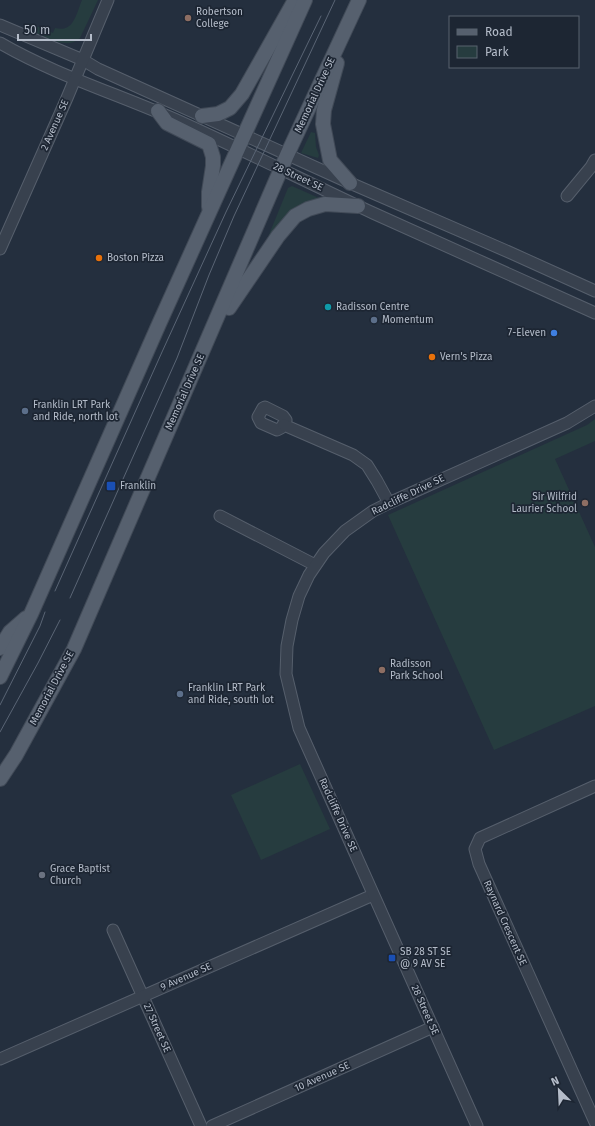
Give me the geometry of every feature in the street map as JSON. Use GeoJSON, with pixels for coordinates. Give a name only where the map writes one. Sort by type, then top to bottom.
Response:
{"type":"FeatureCollection","features":[{"type":"Feature","properties":{"kind":"main road"},"geometry":{"type":"LineString","coordinates":[[202,116],[218,114],[230,108],[242,94],[295,0]]}},
{"type":"Feature","properties":{"kind":"main road"},"geometry":{"type":"LineString","coordinates":[[0,678],[31,614],[209,212],[245,136],[305,0]]}},
{"type":"Feature","properties":{"kind":"main road","name":"Memorial Drive SE"},"geometry":{"type":"LineString","coordinates":[[0,779],[16,755],[74,649],[287,155],[359,0]]}},
{"type":"Feature","properties":{"kind":"main road"},"geometry":{"type":"LineString","coordinates":[[347,26],[324,110],[322,124],[330,160],[350,183]]}},
{"type":"Feature","properties":{"kind":"main road"},"geometry":{"type":"LineString","coordinates":[[158,111],[167,123],[209,144],[213,157],[209,192],[209,212]]}},
{"type":"Feature","properties":{"kind":"main road"},"geometry":{"type":"LineString","coordinates":[[213,329],[221,321],[245,283],[291,220],[308,209],[325,204],[358,206]]}},
{"type":"Feature","properties":{"kind":"main road"},"geometry":{"type":"LineString","coordinates":[[0,648],[10,632],[31,614]]}},
{"type":"Feature","properties":{"kind":"street","name":"2 Avenue SE"},"geometry":{"type":"LineString","coordinates":[[0,249],[108,0]]}},
{"type":"Feature","properties":{"kind":"street","name":"28 Street SE"},"geometry":{"type":"LineString","coordinates":[[0,25],[83,60],[98,69],[287,155],[595,291]]}},
{"type":"Feature","properties":{"kind":"street","name":"28 Street SE"},"geometry":{"type":"LineString","coordinates":[[0,43],[75,79],[158,111],[358,206],[595,313]]}},
{"type":"Feature","properties":{"kind":"street"},"geometry":{"type":"LineString","coordinates":[[567,196],[595,160]]}},
{"type":"Feature","properties":{"kind":"street","name":"Radcliffe Drive SE"},"geometry":{"type":"LineString","coordinates":[[373,895],[299,728],[286,674],[287,646],[292,620],[304,586],[315,564],[329,547],[359,520],[388,503],[567,423],[595,406]]}},
{"type":"Feature","properties":{"kind":"street"},"geometry":{"type":"LineString","coordinates":[[284,425],[353,455],[367,465],[388,503]]}},
{"type":"Feature","properties":{"kind":"street"},"geometry":{"type":"LineString","coordinates":[[220,516],[315,564]]}},
{"type":"Feature","properties":{"kind":"street","name":"Raynard Crescent SE"},"geometry":{"type":"LineString","coordinates":[[595,786],[480,838],[475,849],[479,864],[595,1122]]}},
{"type":"Feature","properties":{"kind":"street","name":"28 Street SE"},"geometry":{"type":"LineString","coordinates":[[373,895],[477,1126]]}},
{"type":"Feature","properties":{"kind":"street","name":"9 Avenue SE"},"geometry":{"type":"LineString","coordinates":[[0,1059],[373,895]]}},
{"type":"Feature","properties":{"kind":"street","name":"27 Street SE"},"geometry":{"type":"LineString","coordinates":[[113,930],[201,1126]]}},
{"type":"Feature","properties":{"kind":"street","name":"10 Avenue SE"},"geometry":{"type":"LineString","coordinates":[[212,1126],[433,1027]]}},
{"type":"Feature","properties":{"kind":"green space"},"geometry":{"type":"Polygon","coordinates":[[[82,0],[98,0],[80,38],[74,42],[61,43],[26,28],[29,23],[53,33],[55,28],[66,28],[76,16],[82,0]]]}},
{"type":"Feature","properties":{"kind":"green space"},"geometry":{"type":"Polygon","coordinates":[[[311,132],[315,133],[316,147],[319,155],[318,158],[301,153],[311,132]]]}},
{"type":"Feature","properties":{"kind":"green space"},"geometry":{"type":"Polygon","coordinates":[[[292,186],[319,198],[270,237],[268,237],[288,188],[292,186]]]}},
{"type":"Feature","properties":{"kind":"green space"},"geometry":{"type":"Polygon","coordinates":[[[595,419],[595,441],[555,459],[595,547],[595,706],[494,750],[388,515],[587,425],[595,419]]]}},
{"type":"Feature","properties":{"kind":"green space"},"geometry":{"type":"Polygon","coordinates":[[[300,764],[330,829],[261,860],[231,795],[300,764]]]}},
{"type":"Feature","properties":{"kind":"tram line"},"geometry":{"type":"LineString","coordinates":[[70,598],[177,358],[209,275],[234,216],[335,0]]}},
{"type":"Feature","properties":{"kind":"tram line"},"geometry":{"type":"LineString","coordinates":[[55,591],[226,212],[321,16]]}},
{"type":"Feature","properties":{"kind":"tram line"},"geometry":{"type":"LineString","coordinates":[[0,705],[40,626],[45,612]]}},
{"type":"Feature","properties":{"kind":"tram line"},"geometry":{"type":"LineString","coordinates":[[0,732],[60,620]]}},
{"type":"Feature","properties":{"kind":"place","name":"Robertson College"},"geometry":{"type":"Point","coordinates":[188,18]}},
{"type":"Feature","properties":{"kind":"place","name":"Boston Pizza"},"geometry":{"type":"Point","coordinates":[99,258]}},
{"type":"Feature","properties":{"kind":"place","name":"Radisson Centre"},"geometry":{"type":"Point","coordinates":[328,307]}},
{"type":"Feature","properties":{"kind":"place","name":"Momentum"},"geometry":{"type":"Point","coordinates":[374,320]}},
{"type":"Feature","properties":{"kind":"place","name":"7-Eleven"},"geometry":{"type":"Point","coordinates":[554,333]}},
{"type":"Feature","properties":{"kind":"place","name":"Vern's Pizza"},"geometry":{"type":"Point","coordinates":[432,357]}},
{"type":"Feature","properties":{"kind":"place","name":"Franklin LRT Park and Ride, north lot"},"geometry":{"type":"Point","coordinates":[25,411]}},
{"type":"Feature","properties":{"kind":"place","name":"Franklin"},"geometry":{"type":"Point","coordinates":[111,486]}},
{"type":"Feature","properties":{"kind":"place","name":"Sir Wilfrid Laurier School"},"geometry":{"type":"Point","coordinates":[585,503]}},
{"type":"Feature","properties":{"kind":"place","name":"Radisson Park School"},"geometry":{"type":"Point","coordinates":[382,670]}},
{"type":"Feature","properties":{"kind":"place","name":"Franklin LRT Park and Ride, south lot"},"geometry":{"type":"Point","coordinates":[180,694]}},
{"type":"Feature","properties":{"kind":"place","name":"Grace Baptist Church"},"geometry":{"type":"Point","coordinates":[42,875]}},
{"type":"Feature","properties":{"kind":"place","name":"SB 28 ST SE @ 9 AV SE"},"geometry":{"type":"Point","coordinates":[392,958]}}]}
